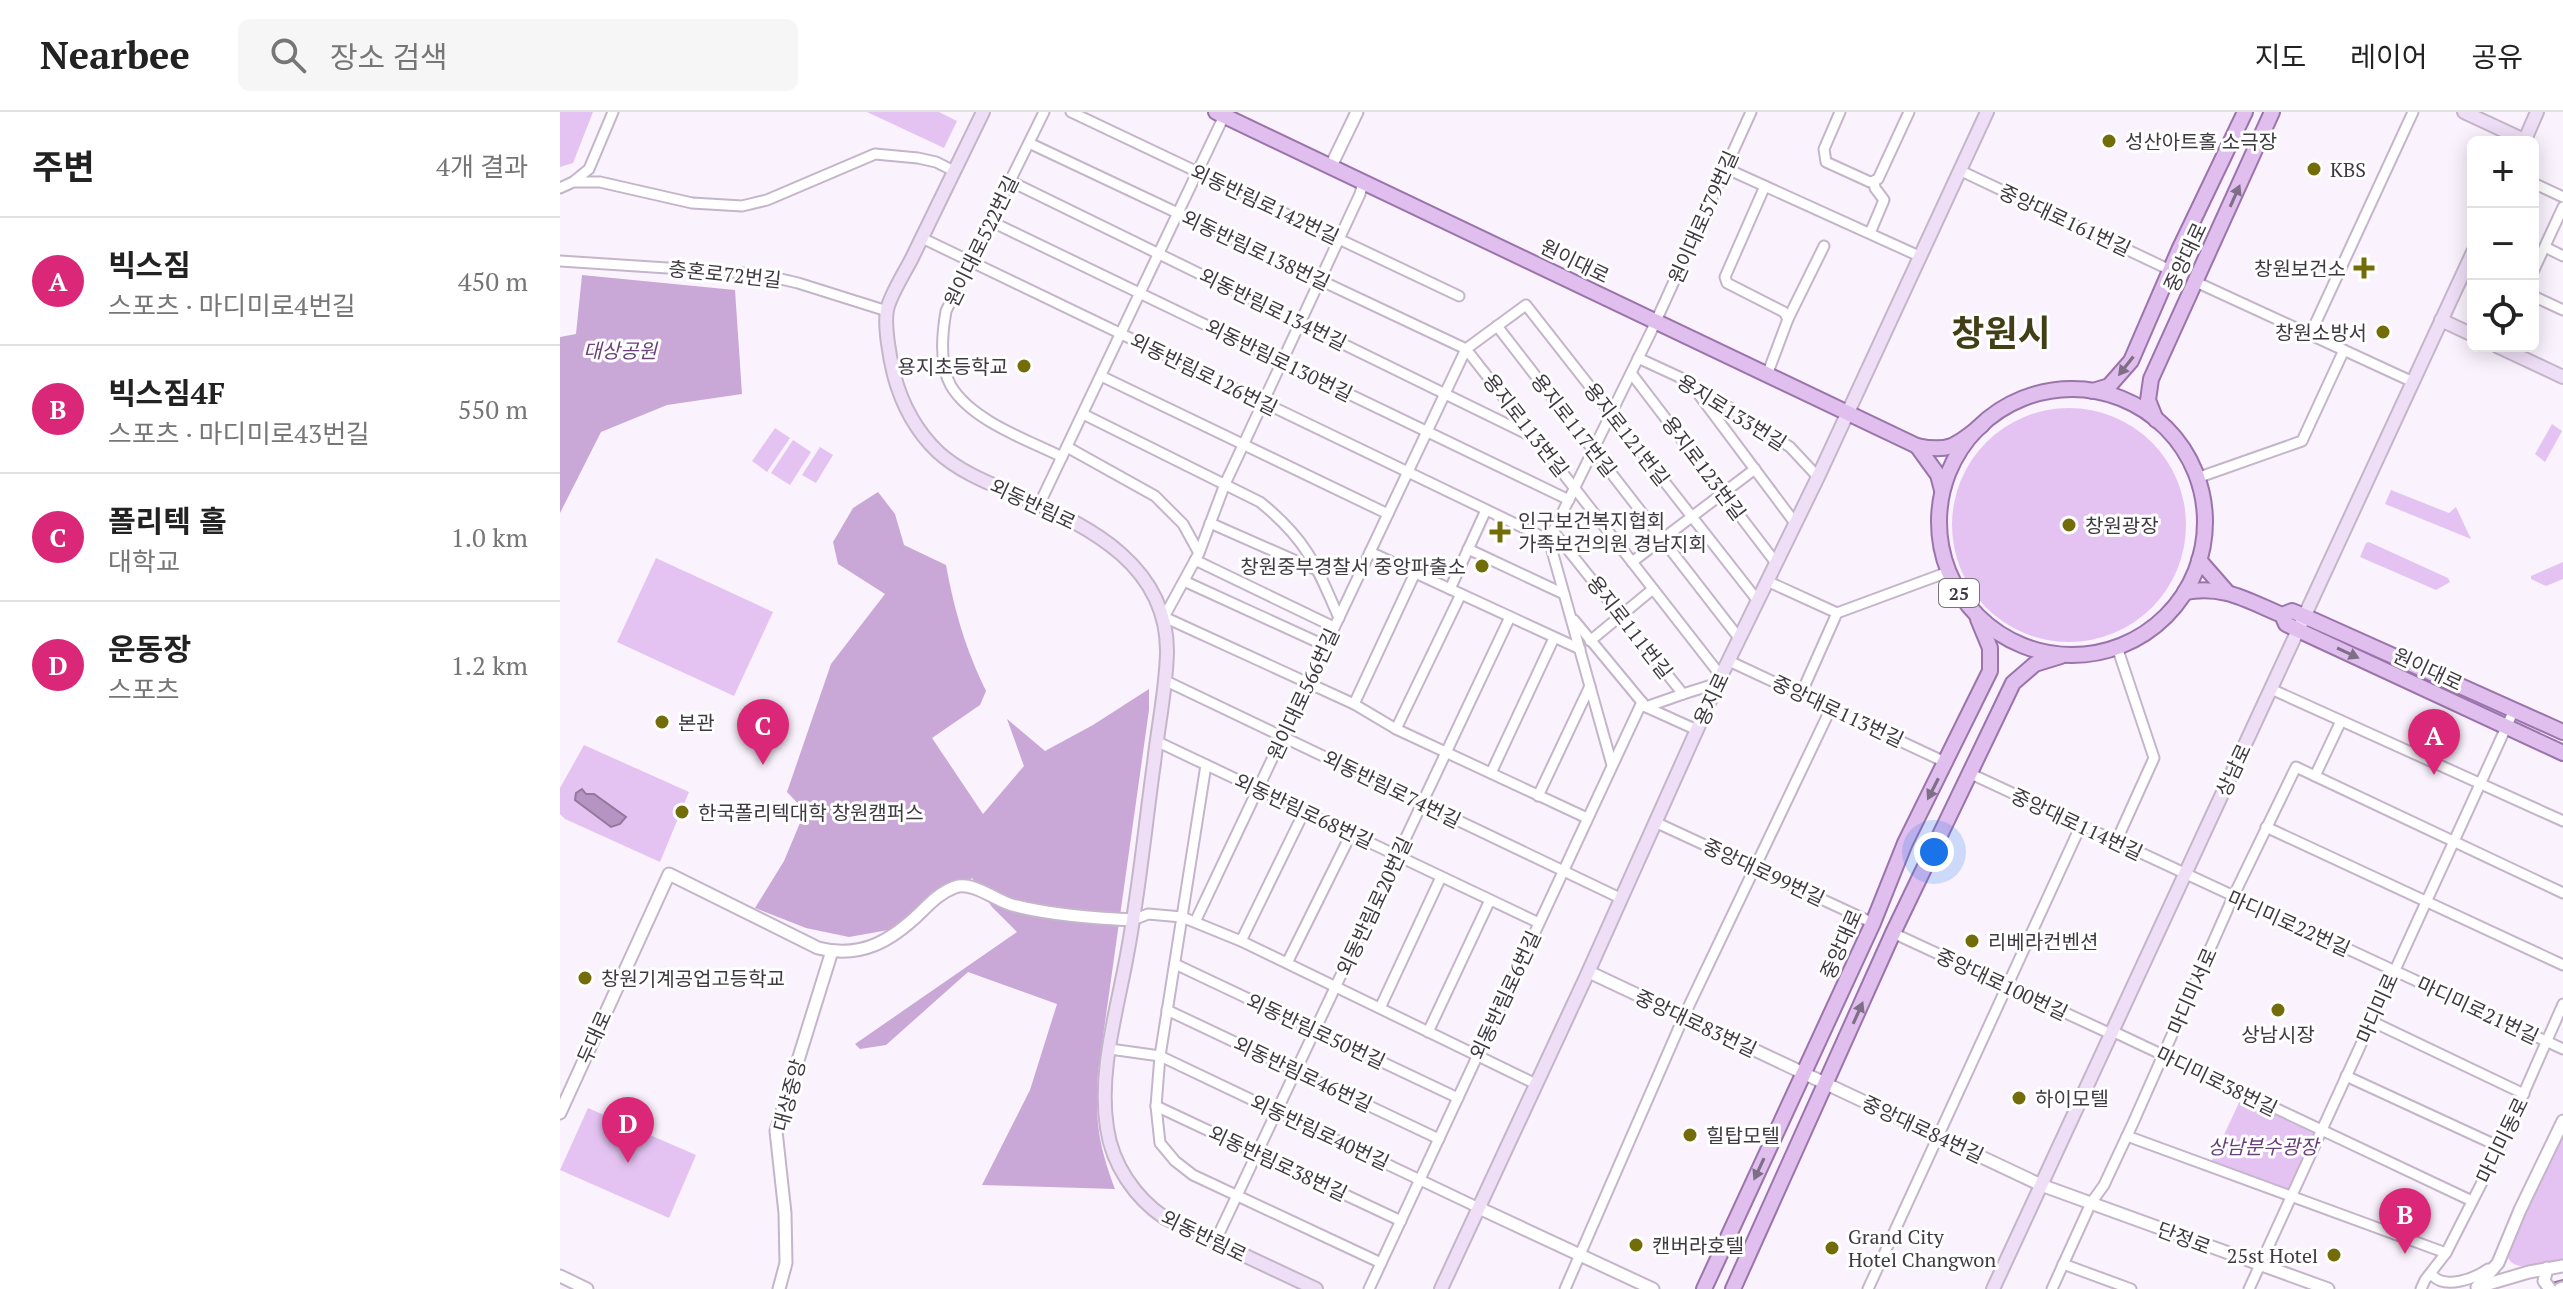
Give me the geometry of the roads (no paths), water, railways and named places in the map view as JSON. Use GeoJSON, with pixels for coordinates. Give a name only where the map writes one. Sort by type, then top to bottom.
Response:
{"type":"FeatureCollection","features":[{"type":"Feature","properties":{"kind":"main road","name":"외동반림로"},"geometry":{"type":"LineString","coordinates":[[983,112],[887,311],[890,360],[900,397],[916,429],[940,454],[974,476],[1039,505],[1119,550],[1141,574],[1164,617],[1167,653],[1164,680],[1133,920],[1106,1077],[1106,1128],[1111,1149],[1137,1195],[1151,1209],[1316,1289]]}},
{"type":"Feature","properties":{"kind":"main road","name":"용지로"},"geometry":{"type":"LineString","coordinates":[[1441,1289],[1589,972],[1739,638],[1818,477],[1987,112]]}},
{"type":"Feature","properties":{"kind":"main road","name":"중앙대로"},"geometry":{"type":"LineString","coordinates":[[2092,391],[2109,386],[2131,361],[2170,270],[2245,112]]}},
{"type":"Feature","properties":{"kind":"main road","name":"중앙대로"},"geometry":{"type":"LineString","coordinates":[[2156,420],[2148,400],[2151,379],[2272,112]]}},
{"type":"Feature","properties":{"kind":"main road"},"geometry":{"type":"LineString","coordinates":[[2464,112],[2514,136]]}},
{"type":"Feature","properties":{"kind":"main road"},"geometry":{"type":"LineString","coordinates":[[2526,136],[2537,112]]}},
{"type":"Feature","properties":{"kind":"main road","name":"원이대로"},"geometry":{"type":"LineString","coordinates":[[1220,114],[1917,446],[1939,450],[1951,448],[1982,425]]}},
{"type":"Feature","properties":{"kind":"main road","name":"상남로"},"geometry":{"type":"LineString","coordinates":[[1993,1289],[2467,265]]}},
{"type":"Feature","properties":{"kind":"main road"},"geometry":{"type":"LineString","coordinates":[[2441,320],[2467,332]]}},
{"type":"Feature","properties":{"kind":"main road"},"geometry":{"type":"LineString","coordinates":[[2147,328],[2155,340],[2167,343]]}},
{"type":"Feature","properties":{"kind":"main road"},"geometry":{"type":"LineString","coordinates":[[2510,352],[2563,377]]}},
{"type":"Feature","properties":{"kind":"main road","name":"25"},"geometry":{"type":"LineString","coordinates":[[2062,390],[2092,391],[2126,401],[2156,420],[2181,446],[2197,478],[2205,519],[2199,560],[2185,592],[2155,625],[2117,647],[2091,654],[2065,655],[2035,650],[2016,643],[1990,627],[1960,594],[1948,572],[1941,547],[1939,527],[1943,491],[1957,455],[1982,425],[2006,407],[2033,396],[2062,390]]}},
{"type":"Feature","properties":{"kind":"main road"},"geometry":{"type":"LineString","coordinates":[[1917,446],[1938,475],[1943,491]]}},
{"type":"Feature","properties":{"kind":"main road","name":"원이대로"},"geometry":{"type":"LineString","coordinates":[[2199,560],[2227,592]]}},
{"type":"Feature","properties":{"kind":"main road","name":"원이대로"},"geometry":{"type":"LineString","coordinates":[[2185,592],[2207,588],[2227,592],[2282,615],[2292,611],[2301,623],[2505,728],[2563,753]]}},
{"type":"Feature","properties":{"kind":"main road","name":"중앙대로"},"geometry":{"type":"LineString","coordinates":[[1704,1289],[1873,923],[1905,843],[1990,671],[1990,648],[1975,614]]}},
{"type":"Feature","properties":{"kind":"main road","name":"원이대로"},"geometry":{"type":"LineString","coordinates":[[2301,623],[2563,732]]}},
{"type":"Feature","properties":{"kind":"main road"},"geometry":{"type":"LineString","coordinates":[[1733,1289],[1893,933],[2013,683],[2035,664],[2065,655]]}},
{"type":"Feature","properties":{"kind":"street"},"geometry":{"type":"LineString","coordinates":[[560,188],[589,169],[613,112]]}},
{"type":"Feature","properties":{"kind":"street","name":"원이대로522번길"},"geometry":{"type":"LineString","coordinates":[[1044,112],[946,311],[944,362],[951,386],[982,418],[1062,457]]}},
{"type":"Feature","properties":{"kind":"street","name":"외동반림로142번길"},"geometry":{"type":"LineString","coordinates":[[1071,112],[1459,296]]}},
{"type":"Feature","properties":{"kind":"street"},"geometry":{"type":"LineString","coordinates":[[1331,166],[1357,112]]}},
{"type":"Feature","properties":{"kind":"street","name":"원이대로579번길"},"geometry":{"type":"LineString","coordinates":[[1551,536],[1631,373],[1751,112]]}},
{"type":"Feature","properties":{"kind":"street"},"geometry":{"type":"LineString","coordinates":[[1840,112],[1824,149],[1826,162],[1870,182],[1878,179],[1909,112]]}},
{"type":"Feature","properties":{"kind":"street"},"geometry":{"type":"LineString","coordinates":[[2310,335],[2413,112]]}},
{"type":"Feature","properties":{"kind":"street"},"geometry":{"type":"LineString","coordinates":[[1039,505],[1199,173],[1220,114]]}},
{"type":"Feature","properties":{"kind":"street","name":"외동반림로138번길"},"geometry":{"type":"LineString","coordinates":[[1029,143],[1466,349],[1478,364]]}},
{"type":"Feature","properties":{"kind":"street"},"geometry":{"type":"LineString","coordinates":[[573,182],[600,182],[692,203],[742,206],[767,200],[875,154],[918,158],[954,171]]}},
{"type":"Feature","properties":{"kind":"street"},"geometry":{"type":"LineString","coordinates":[[1725,168],[1919,256]]}},
{"type":"Feature","properties":{"kind":"street","name":"중앙대로161번길"},"geometry":{"type":"LineString","coordinates":[[1959,170],[2170,270]]}},
{"type":"Feature","properties":{"kind":"street","name":"외동반림로134번길"},"geometry":{"type":"LineString","coordinates":[[1010,181],[1535,438]]}},
{"type":"Feature","properties":{"kind":"street"},"geometry":{"type":"LineString","coordinates":[[1870,233],[1884,200],[1874,181]]}},
{"type":"Feature","properties":{"kind":"street"},"geometry":{"type":"LineString","coordinates":[[1363,182],[1225,484],[1197,556],[1164,617],[1354,704],[1396,729],[1587,818]]}},
{"type":"Feature","properties":{"kind":"street"},"geometry":{"type":"LineString","coordinates":[[1765,186],[1725,277],[1727,283],[1784,312],[1788,319]]}},
{"type":"Feature","properties":{"kind":"street"},"geometry":{"type":"LineString","coordinates":[[2539,186],[2563,197]]}},
{"type":"Feature","properties":{"kind":"street"},"geometry":{"type":"LineString","coordinates":[[2539,260],[2563,207]]}},
{"type":"Feature","properties":{"kind":"street","name":"외동반림로130번길"},"geometry":{"type":"LineString","coordinates":[[990,221],[1569,500]]}},
{"type":"Feature","properties":{"kind":"street","name":"외동반림로126번길"},"geometry":{"type":"LineString","coordinates":[[922,238],[1486,510],[1551,536]]}},
{"type":"Feature","properties":{"kind":"street"},"geometry":{"type":"LineString","coordinates":[[1767,375],[1788,319],[1824,246]]}},
{"type":"Feature","properties":{"kind":"street"},"geometry":{"type":"LineString","coordinates":[[2545,247],[2563,256]]}},
{"type":"Feature","properties":{"kind":"street","name":"충혼로72번길"},"geometry":{"type":"LineString","coordinates":[[560,261],[759,274],[887,311]]}},
{"type":"Feature","properties":{"kind":"street"},"geometry":{"type":"LineString","coordinates":[[2196,282],[2413,382]]}},
{"type":"Feature","properties":{"kind":"street"},"geometry":{"type":"LineString","coordinates":[[2539,299],[2563,310]]}},
{"type":"Feature","properties":{"kind":"street","name":"용지로121번길"},"geometry":{"type":"LineString","coordinates":[[1497,326],[1526,305],[1758,601]]}},
{"type":"Feature","properties":{"kind":"street"},"geometry":{"type":"LineString","coordinates":[[1466,349],[1497,326]]}},
{"type":"Feature","properties":{"kind":"street","name":"용지로117번길"},"geometry":{"type":"LineString","coordinates":[[1497,326],[1739,638]]}},
{"type":"Feature","properties":{"kind":"street","name":"원이대로566번길"},"geometry":{"type":"LineString","coordinates":[[1195,922],[1466,349]]}},
{"type":"Feature","properties":{"kind":"street"},"geometry":{"type":"LineString","coordinates":[[2197,478],[2302,441],[2344,350]]}},
{"type":"Feature","properties":{"kind":"street","name":"용지로133번길"},"geometry":{"type":"LineString","coordinates":[[1638,358],[1690,382],[1790,447],[1818,477]]}},
{"type":"Feature","properties":{"kind":"street","name":"용지로113번길"},"geometry":{"type":"LineString","coordinates":[[1478,364],[1720,680]]}},
{"type":"Feature","properties":{"kind":"street","name":"용지로123번길"},"geometry":{"type":"LineString","coordinates":[[1631,373],[1776,563]]}},
{"type":"Feature","properties":{"kind":"street"},"geometry":{"type":"LineString","coordinates":[[1101,376],[1388,514]]}},
{"type":"Feature","properties":{"kind":"street"},"geometry":{"type":"LineString","coordinates":[[1690,382],[1795,523]]}},
{"type":"Feature","properties":{"kind":"street"},"geometry":{"type":"LineString","coordinates":[[1083,414],[1260,502],[1284,521],[1307,548],[1319,571],[1337,623]]}},
{"type":"Feature","properties":{"kind":"street"},"geometry":{"type":"LineString","coordinates":[[1067,447],[1155,496],[1183,524],[1197,556],[1337,623]]}},
{"type":"Feature","properties":{"kind":"street"},"geometry":{"type":"LineString","coordinates":[[1632,562],[1755,469]]}},
{"type":"Feature","properties":{"kind":"street"},"geometry":{"type":"LineString","coordinates":[[1450,589],[1486,510]]}},
{"type":"Feature","properties":{"kind":"street"},"geometry":{"type":"LineString","coordinates":[[1210,523],[1319,571]]}},
{"type":"Feature","properties":{"kind":"street"},"geometry":{"type":"LineString","coordinates":[[1551,536],[1612,765]]}},
{"type":"Feature","properties":{"kind":"street","name":"용지로111번길"},"geometry":{"type":"LineString","coordinates":[[1551,536],[1621,616],[1683,694],[1720,680]]}},
{"type":"Feature","properties":{"kind":"street"},"geometry":{"type":"LineString","coordinates":[[1468,549],[1564,594]]}},
{"type":"Feature","properties":{"kind":"street"},"geometry":{"type":"LineString","coordinates":[[1370,552],[1580,649]]}},
{"type":"Feature","properties":{"kind":"street"},"geometry":{"type":"LineString","coordinates":[[1767,581],[1837,613],[1948,572]]}},
{"type":"Feature","properties":{"kind":"street"},"geometry":{"type":"LineString","coordinates":[[1354,704],[1415,573]]}},
{"type":"Feature","properties":{"kind":"street"},"geometry":{"type":"LineString","coordinates":[[1184,581],[1326,646]]}},
{"type":"Feature","properties":{"kind":"street"},"geometry":{"type":"LineString","coordinates":[[1590,641],[1653,589]]}},
{"type":"Feature","properties":{"kind":"street"},"geometry":{"type":"LineString","coordinates":[[1396,729],[1461,594]]}},
{"type":"Feature","properties":{"kind":"street"},"geometry":{"type":"LineString","coordinates":[[1801,694],[1837,613]]}},
{"type":"Feature","properties":{"kind":"street"},"geometry":{"type":"LineString","coordinates":[[1570,614],[1644,704],[1697,730]]}},
{"type":"Feature","properties":{"kind":"street","name":"외동반림로20번길"},"geometry":{"type":"LineString","coordinates":[[1215,1242],[1510,617]]}},
{"type":"Feature","properties":{"kind":"street"},"geometry":{"type":"LineString","coordinates":[[1491,773],[1554,638]]}},
{"type":"Feature","properties":{"kind":"street"},"geometry":{"type":"LineString","coordinates":[[2116,842],[2154,758],[2117,647]]}},
{"type":"Feature","properties":{"kind":"street","name":"중앙대로113번길"},"geometry":{"type":"LineString","coordinates":[[1729,661],[1947,763]]}},
{"type":"Feature","properties":{"kind":"street","name":"외동반림로74번길"},"geometry":{"type":"LineString","coordinates":[[1164,680],[1620,898]]}},
{"type":"Feature","properties":{"kind":"street"},"geometry":{"type":"LineString","coordinates":[[1538,796],[1590,686]]}},
{"type":"Feature","properties":{"kind":"street"},"geometry":{"type":"LineString","coordinates":[[2271,689],[2563,821]]}},
{"type":"Feature","properties":{"kind":"street"},"geometry":{"type":"LineString","coordinates":[[1644,704],[1683,694]]}},
{"type":"Feature","properties":{"kind":"street","name":"외동반림로6번길"},"geometry":{"type":"LineString","coordinates":[[1369,1289],[1587,818],[1644,704]]}},
{"type":"Feature","properties":{"kind":"street"},"geometry":{"type":"LineString","coordinates":[[1565,1289],[1684,1016],[1831,708]]}},
{"type":"Feature","properties":{"kind":"street","name":"마디미로"},"geometry":{"type":"LineString","coordinates":[[2249,1289],[2514,710]]}},
{"type":"Feature","properties":{"kind":"street"},"geometry":{"type":"LineString","coordinates":[[2341,721],[2315,776],[2563,893]]}},
{"type":"Feature","properties":{"kind":"street","name":"외동반림로68번길"},"geometry":{"type":"LineString","coordinates":[[1156,741],[1539,923]]}},
{"type":"Feature","properties":{"kind":"street"},"geometry":{"type":"LineString","coordinates":[[1206,765],[1160,1056],[1156,1106],[1160,1143],[1175,1161],[1193,1175],[1381,1263]]}},
{"type":"Feature","properties":{"kind":"street","name":"마디미서로"},"geometry":{"type":"LineString","coordinates":[[2052,1289],[2091,1203],[2104,1185],[2127,1136],[2233,897],[2296,767],[2315,776]]}},
{"type":"Feature","properties":{"kind":"street","name":"중앙대로114번길"},"geometry":{"type":"LineString","coordinates":[[1969,773],[2185,875]]}},
{"type":"Feature","properties":{"kind":"street"},"geometry":{"type":"LineString","coordinates":[[1241,941],[1304,812]]}},
{"type":"Feature","properties":{"kind":"street","name":"중앙대로99번길"},"geometry":{"type":"LineString","coordinates":[[1655,822],[1873,923]]}},
{"type":"Feature","properties":{"kind":"street"},"geometry":{"type":"LineString","coordinates":[[1868,1289],[2081,825]]}},
{"type":"Feature","properties":{"kind":"street"},"geometry":{"type":"LineString","coordinates":[[2266,827],[2563,965]]}},
{"type":"Feature","properties":{"kind":"street"},"geometry":{"type":"LineString","coordinates":[[1287,963],[1351,834]]}},
{"type":"Feature","properties":{"kind":"street","name":"두대로"},"geometry":{"type":"LineString","coordinates":[[560,1113],[669,874],[818,948],[832,951]]}},
{"type":"Feature","properties":{"kind":"street","name":"마디미로22번길"},"geometry":{"type":"LineString","coordinates":[[2185,875],[2394,970]]}},
{"type":"Feature","properties":{"kind":"street"},"geometry":{"type":"LineString","coordinates":[[1380,1008],[1441,877]]}},
{"type":"Feature","properties":{"kind":"street"},"geometry":{"type":"LineString","coordinates":[[832,951],[859,951],[881,944],[901,932],[938,896],[957,886],[968,886],[1011,905],[1095,918],[1133,920],[1148,914],[1182,917],[1241,941],[1536,1084]]}},
{"type":"Feature","properties":{"kind":"street"},"geometry":{"type":"LineString","coordinates":[[1428,1032],[1490,900]]}},
{"type":"Feature","properties":{"kind":"street","name":"중앙대로100번길"},"geometry":{"type":"LineString","coordinates":[[1893,933],[2112,1033]]}},
{"type":"Feature","properties":{"kind":"street","name":"대상중앙"},"geometry":{"type":"LineString","coordinates":[[779,1289],[786,1263],[776,1131],[832,951]]}},
{"type":"Feature","properties":{"kind":"street","name":"외동반림로50번길"},"geometry":{"type":"LineString","coordinates":[[1175,964],[1458,1098]]}},
{"type":"Feature","properties":{"kind":"street","name":"마디미로21번길"},"geometry":{"type":"LineString","coordinates":[[2394,970],[2563,1049]]}},
{"type":"Feature","properties":{"kind":"street","name":"중앙대로83번길"},"geometry":{"type":"LineString","coordinates":[[1589,972],[1804,1074]]}},
{"type":"Feature","properties":{"kind":"street","name":"마디미동로"},"geometry":{"type":"LineString","coordinates":[[2421,1289],[2446,1253],[2500,1147],[2563,1004]]}},
{"type":"Feature","properties":{"kind":"street","name":"외동반림로46번길"},"geometry":{"type":"LineString","coordinates":[[1167,1010],[1439,1139]]}},
{"type":"Feature","properties":{"kind":"street"},"geometry":{"type":"LineString","coordinates":[[2371,1021],[2524,1094]]}},
{"type":"Feature","properties":{"kind":"street","name":"마디미로38번길"},"geometry":{"type":"LineString","coordinates":[[2112,1033],[2472,1201]]}},
{"type":"Feature","properties":{"kind":"street","name":"외동반림로40번길"},"geometry":{"type":"LineString","coordinates":[[1110,1049],[1160,1056],[1479,1208]]}},
{"type":"Feature","properties":{"kind":"street","name":"중앙대로84번길"},"geometry":{"type":"LineString","coordinates":[[1804,1074],[2041,1185]]}},
{"type":"Feature","properties":{"kind":"street"},"geometry":{"type":"LineString","coordinates":[[2346,1076],[2500,1147]]}},
{"type":"Feature","properties":{"kind":"street","name":"외동반림로38번길"},"geometry":{"type":"LineString","coordinates":[[1156,1106],[1401,1221]]}},
{"type":"Feature","properties":{"kind":"street"},"geometry":{"type":"LineString","coordinates":[[2474,1288],[2490,1273],[2503,1252],[2563,1121]]}},
{"type":"Feature","properties":{"kind":"street"},"geometry":{"type":"LineString","coordinates":[[2127,1136],[2446,1253]]}},
{"type":"Feature","properties":{"kind":"street","name":"단정로"},"geometry":{"type":"LineString","coordinates":[[2041,1185],[2328,1289]]}},
{"type":"Feature","properties":{"kind":"street"},"geometry":{"type":"LineString","coordinates":[[1479,1208],[1653,1289]]}},
{"type":"Feature","properties":{"kind":"street"},"geometry":{"type":"LineString","coordinates":[[2503,1252],[2513,1269],[2529,1272]]}},
{"type":"Feature","properties":{"kind":"street"},"geometry":{"type":"LineString","coordinates":[[2433,1273],[2438,1282],[2446,1284],[2472,1278],[2489,1268],[2503,1252]]}},
{"type":"Feature","properties":{"kind":"street"},"geometry":{"type":"LineString","coordinates":[[2063,1264],[2131,1289]]}},
{"type":"Feature","properties":{"kind":"street"},"geometry":{"type":"LineString","coordinates":[[2474,1288],[2563,1266]]}},
{"type":"Feature","properties":{"kind":"street"},"geometry":{"type":"LineString","coordinates":[[2547,1268],[2544,1281],[2550,1289]]}},
{"type":"Feature","properties":{"kind":"street"},"geometry":{"type":"LineString","coordinates":[[2433,1273],[2434,1289]]}},
{"type":"Feature","properties":{"kind":"street"},"geometry":{"type":"LineString","coordinates":[[560,1276],[587,1289]]}},
{"type":"Feature","properties":{"kind":"waterway"},"geometry":{"type":"LineString","coordinates":[[2552,1283],[2563,1280]]}},
{"type":"Feature","properties":{"kind":"place","name":"성산아트홀 소극장"},"geometry":{"type":"Point","coordinates":[2109,141]}},
{"type":"Feature","properties":{"kind":"place","name":"KBS"},"geometry":{"type":"Point","coordinates":[2314,169]}},
{"type":"Feature","properties":{"kind":"place","name":"창원보건소"},"geometry":{"type":"Point","coordinates":[2364,268]}},
{"type":"Feature","properties":{"kind":"place","name":"창원소방서"},"geometry":{"type":"Point","coordinates":[2383,332]}},
{"type":"Feature","properties":{"kind":"place","name":"용지초등학교"},"geometry":{"type":"Point","coordinates":[1024,366]}},
{"type":"Feature","properties":{"kind":"place","name":"창원광장"},"geometry":{"type":"Point","coordinates":[2069,525]}},
{"type":"Feature","properties":{"kind":"place","name":"인구보건복지협회 가족보건의원 경남지회"},"geometry":{"type":"Point","coordinates":[1500,532]}},
{"type":"Feature","properties":{"kind":"place","name":"창원중부경찰서 중앙파출소"},"geometry":{"type":"Point","coordinates":[1482,566]}},
{"type":"Feature","properties":{"kind":"place","name":"본관"},"geometry":{"type":"Point","coordinates":[662,722]}},
{"type":"Feature","properties":{"kind":"place","name":"폴리텍 홀"},"geometry":{"type":"Point","coordinates":[763,765]}},
{"type":"Feature","properties":{"kind":"place","name":"빅스짐"},"geometry":{"type":"Point","coordinates":[2434,775]}},
{"type":"Feature","properties":{"kind":"place","name":"한국폴리텍대학 창원캠퍼스"},"geometry":{"type":"Point","coordinates":[682,812]}},
{"type":"Feature","properties":{"kind":"place","name":"리베라컨벤션"},"geometry":{"type":"Point","coordinates":[1972,941]}},
{"type":"Feature","properties":{"kind":"place","name":"창원기계공업고등학교"},"geometry":{"type":"Point","coordinates":[585,978]}},
{"type":"Feature","properties":{"kind":"place","name":"상남시장"},"geometry":{"type":"Point","coordinates":[2278,1010]}},
{"type":"Feature","properties":{"kind":"place","name":"하이모텔"},"geometry":{"type":"Point","coordinates":[2019,1098]}},
{"type":"Feature","properties":{"kind":"place","name":"힐탑모텔"},"geometry":{"type":"Point","coordinates":[1690,1135]}},
{"type":"Feature","properties":{"kind":"place","name":"운동장"},"geometry":{"type":"Point","coordinates":[628,1163]}},
{"type":"Feature","properties":{"kind":"place","name":"캔버라호텔"},"geometry":{"type":"Point","coordinates":[1636,1245]}},
{"type":"Feature","properties":{"kind":"place","name":"Grand City Hotel Changwon"},"geometry":{"type":"Point","coordinates":[1832,1248]}},
{"type":"Feature","properties":{"kind":"place","name":"빅스짐4F"},"geometry":{"type":"Point","coordinates":[2405,1254]}},
{"type":"Feature","properties":{"kind":"place","name":"25st Hotel"},"geometry":{"type":"Point","coordinates":[2334,1255]}},
{"type":"Feature","properties":{"kind":"district","name":"창원시"},"geometry":{"type":"Point","coordinates":[2001,332]}},
{"type":"Feature","properties":{"kind":"park label","name":"대상공원"},"geometry":{"type":"Point","coordinates":[620,350]}},
{"type":"Feature","properties":{"kind":"park label","name":"상남분수광장"},"geometry":{"type":"Point","coordinates":[2263,1146]}}]}
